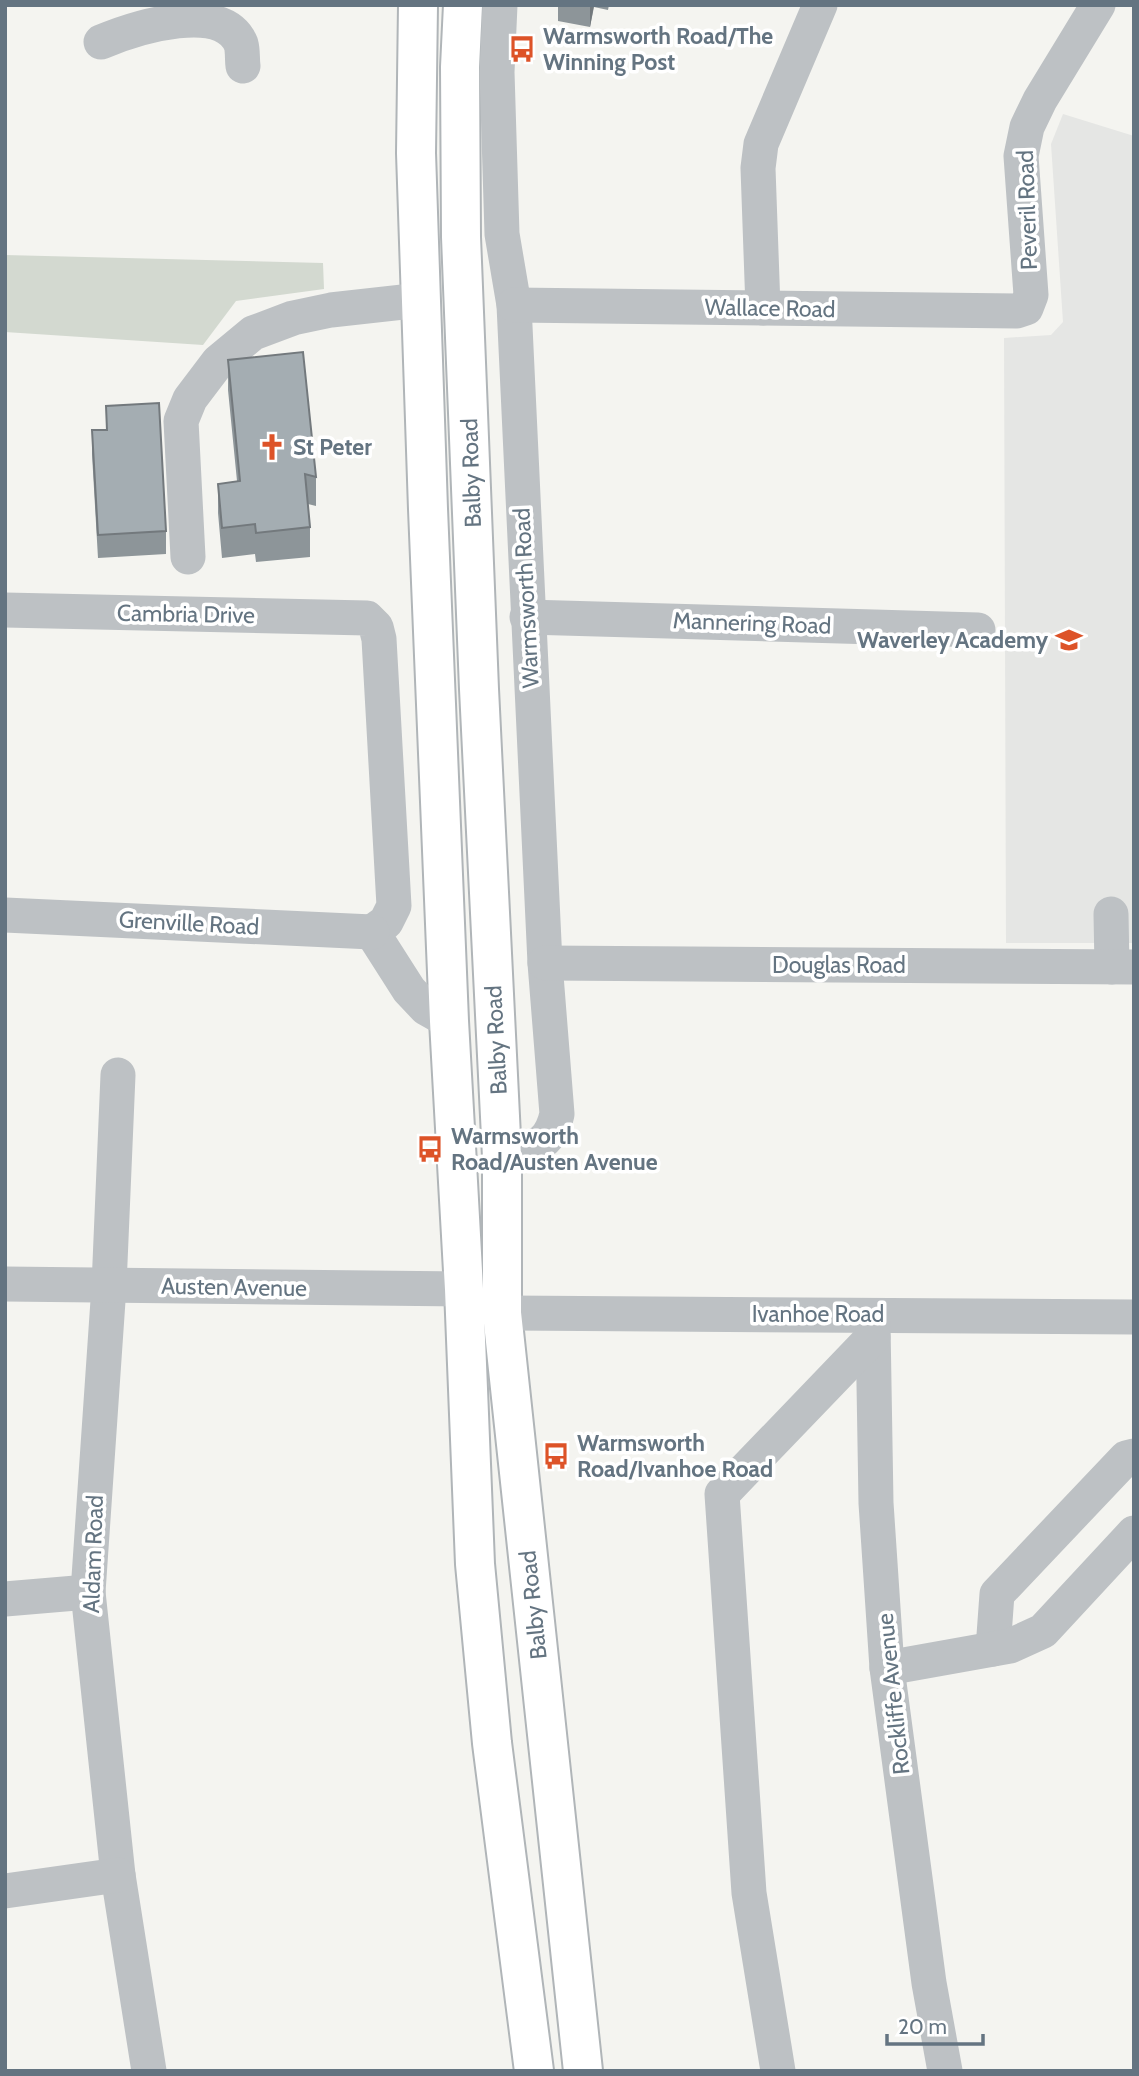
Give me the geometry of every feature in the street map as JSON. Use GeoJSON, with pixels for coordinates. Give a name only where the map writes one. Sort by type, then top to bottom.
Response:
{"type":"FeatureCollection","features":[{"type":"Feature","properties":{"kind":"main road","name":"Balby Road"},"geometry":{"type":"LineString","coordinates":[[418,5],[416,153],[421,300],[449,1021],[464,1289],[475,1564],[492,1742],[534,2071]]}},
{"type":"Feature","properties":{"kind":"main road","name":"Balby Road"},"geometry":{"type":"LineString","coordinates":[[463,5],[460,67],[461,237],[479,689],[502,1157],[502,1313],[583,2071]]}},
{"type":"Feature","properties":{"kind":"street","name":"Warmsworth Road"},"geometry":{"type":"LineString","coordinates":[[500,5],[497,72],[502,234],[514,305],[545,963],[557,1114],[553,1130],[544,1143],[502,1157]]}},
{"type":"Feature","properties":{"kind":"street"},"geometry":{"type":"LineString","coordinates":[[763,308],[758,168],[761,144],[820,5]]}},
{"type":"Feature","properties":{"kind":"street","name":"Peveril Road"},"geometry":{"type":"LineString","coordinates":[[1026,308],[1031,295],[1021,156],[1027,127],[1040,100],[1098,5]]}},
{"type":"Feature","properties":{"kind":"street"},"geometry":{"type":"LineString","coordinates":[[101,41],[150,22],[206,10],[225,21],[235,31],[242,46],[243,66]]}},
{"type":"Feature","properties":{"kind":"street"},"geometry":{"type":"LineString","coordinates":[[188,557],[181,421],[190,399],[218,362],[253,333],[293,318],[331,310],[421,300]]}},
{"type":"Feature","properties":{"kind":"street","name":"Wallace Road"},"geometry":{"type":"LineString","coordinates":[[514,305],[1017,311],[1026,308]]}},
{"type":"Feature","properties":{"kind":"street","name":"Cambria Drive"},"geometry":{"type":"LineString","coordinates":[[5,610],[367,618],[376,627],[379,639],[394,906],[386,922],[372,932]]}},
{"type":"Feature","properties":{"kind":"street","name":"Mannering Road"},"geometry":{"type":"LineString","coordinates":[[527,617],[978,629]]}},
{"type":"Feature","properties":{"kind":"street"},"geometry":{"type":"LineString","coordinates":[[1111,914],[1123,967]]}},
{"type":"Feature","properties":{"kind":"street","name":"Grenville Road"},"geometry":{"type":"LineString","coordinates":[[5,915],[372,932]]}},
{"type":"Feature","properties":{"kind":"street"},"geometry":{"type":"LineString","coordinates":[[372,932],[409,990],[426,1008],[449,1021]]}},
{"type":"Feature","properties":{"kind":"street","name":"Douglas Road"},"geometry":{"type":"LineString","coordinates":[[545,963],[1123,967]]}},
{"type":"Feature","properties":{"kind":"street","name":"Aldam Road"},"geometry":{"type":"LineString","coordinates":[[118,1075],[109,1286],[88,1592],[118,1875],[149,2071]]}},
{"type":"Feature","properties":{"kind":"street","name":"Austen Avenue"},"geometry":{"type":"LineString","coordinates":[[5,1284],[464,1289]]}},
{"type":"Feature","properties":{"kind":"street","name":"Ivanhoe Road"},"geometry":{"type":"LineString","coordinates":[[502,1313],[873,1326],[1134,1317]]}},
{"type":"Feature","properties":{"kind":"street"},"geometry":{"type":"LineString","coordinates":[[778,2071],[749,1893],[722,1493],[873,1326]]}},
{"type":"Feature","properties":{"kind":"street","name":"Rockliffe Avenue"},"geometry":{"type":"LineString","coordinates":[[873,1326],[876,1503],[887,1668],[929,1983],[945,2071]]}},
{"type":"Feature","properties":{"kind":"street"},"geometry":{"type":"LineString","coordinates":[[993,1649],[997,1594],[1126,1458],[1134,1456]]}},
{"type":"Feature","properties":{"kind":"street"},"geometry":{"type":"LineString","coordinates":[[887,1668],[1024,1642],[1043,1631],[1134,1533]]}},
{"type":"Feature","properties":{"kind":"street"},"geometry":{"type":"LineString","coordinates":[[5,1599],[88,1592]]}},
{"type":"Feature","properties":{"kind":"street"},"geometry":{"type":"LineString","coordinates":[[5,1891],[118,1875]]}},
{"type":"Feature","properties":{"kind":"shaded area","name":"Waverley Academy"},"geometry":{"type":"Polygon","coordinates":[[[1063,114],[1134,136],[1134,943],[1006,943],[1004,338],[1051,335],[1063,322],[1051,144],[1063,114]]]}},
{"type":"Feature","properties":{"kind":"shaded area"},"geometry":{"type":"Polygon","coordinates":[[[5,255],[323,263],[324,289],[236,301],[203,345],[5,332],[5,255]]]}},
{"type":"Feature","properties":{"kind":"building","name":"St Peter"},"geometry":{"type":"Polygon","coordinates":[[[303,352],[316,477],[305,474],[310,527],[256,533],[255,524],[222,528],[218,484],[240,481],[228,360],[303,352]]]}},
{"type":"Feature","properties":{"kind":"building"},"geometry":{"type":"Polygon","coordinates":[[[159,403],[166,531],[98,535],[92,430],[107,430],[106,406],[159,403]]]}},
{"type":"Feature","properties":{"kind":"place","name":"Warmsworth Road/The Winning Post"},"geometry":{"type":"Point","coordinates":[522,49]}},
{"type":"Feature","properties":{"kind":"place","name":"St Peter"},"geometry":{"type":"Point","coordinates":[272,447]}},
{"type":"Feature","properties":{"kind":"place","name":"Waverley Academy"},"geometry":{"type":"Point","coordinates":[1069,640]}},
{"type":"Feature","properties":{"kind":"place","name":"Warmsworth Road/Austen Avenue"},"geometry":{"type":"Point","coordinates":[430,1149]}},
{"type":"Feature","properties":{"kind":"place","name":"Warmsworth Road/Ivanhoe Road"},"geometry":{"type":"Point","coordinates":[556,1456]}}]}
